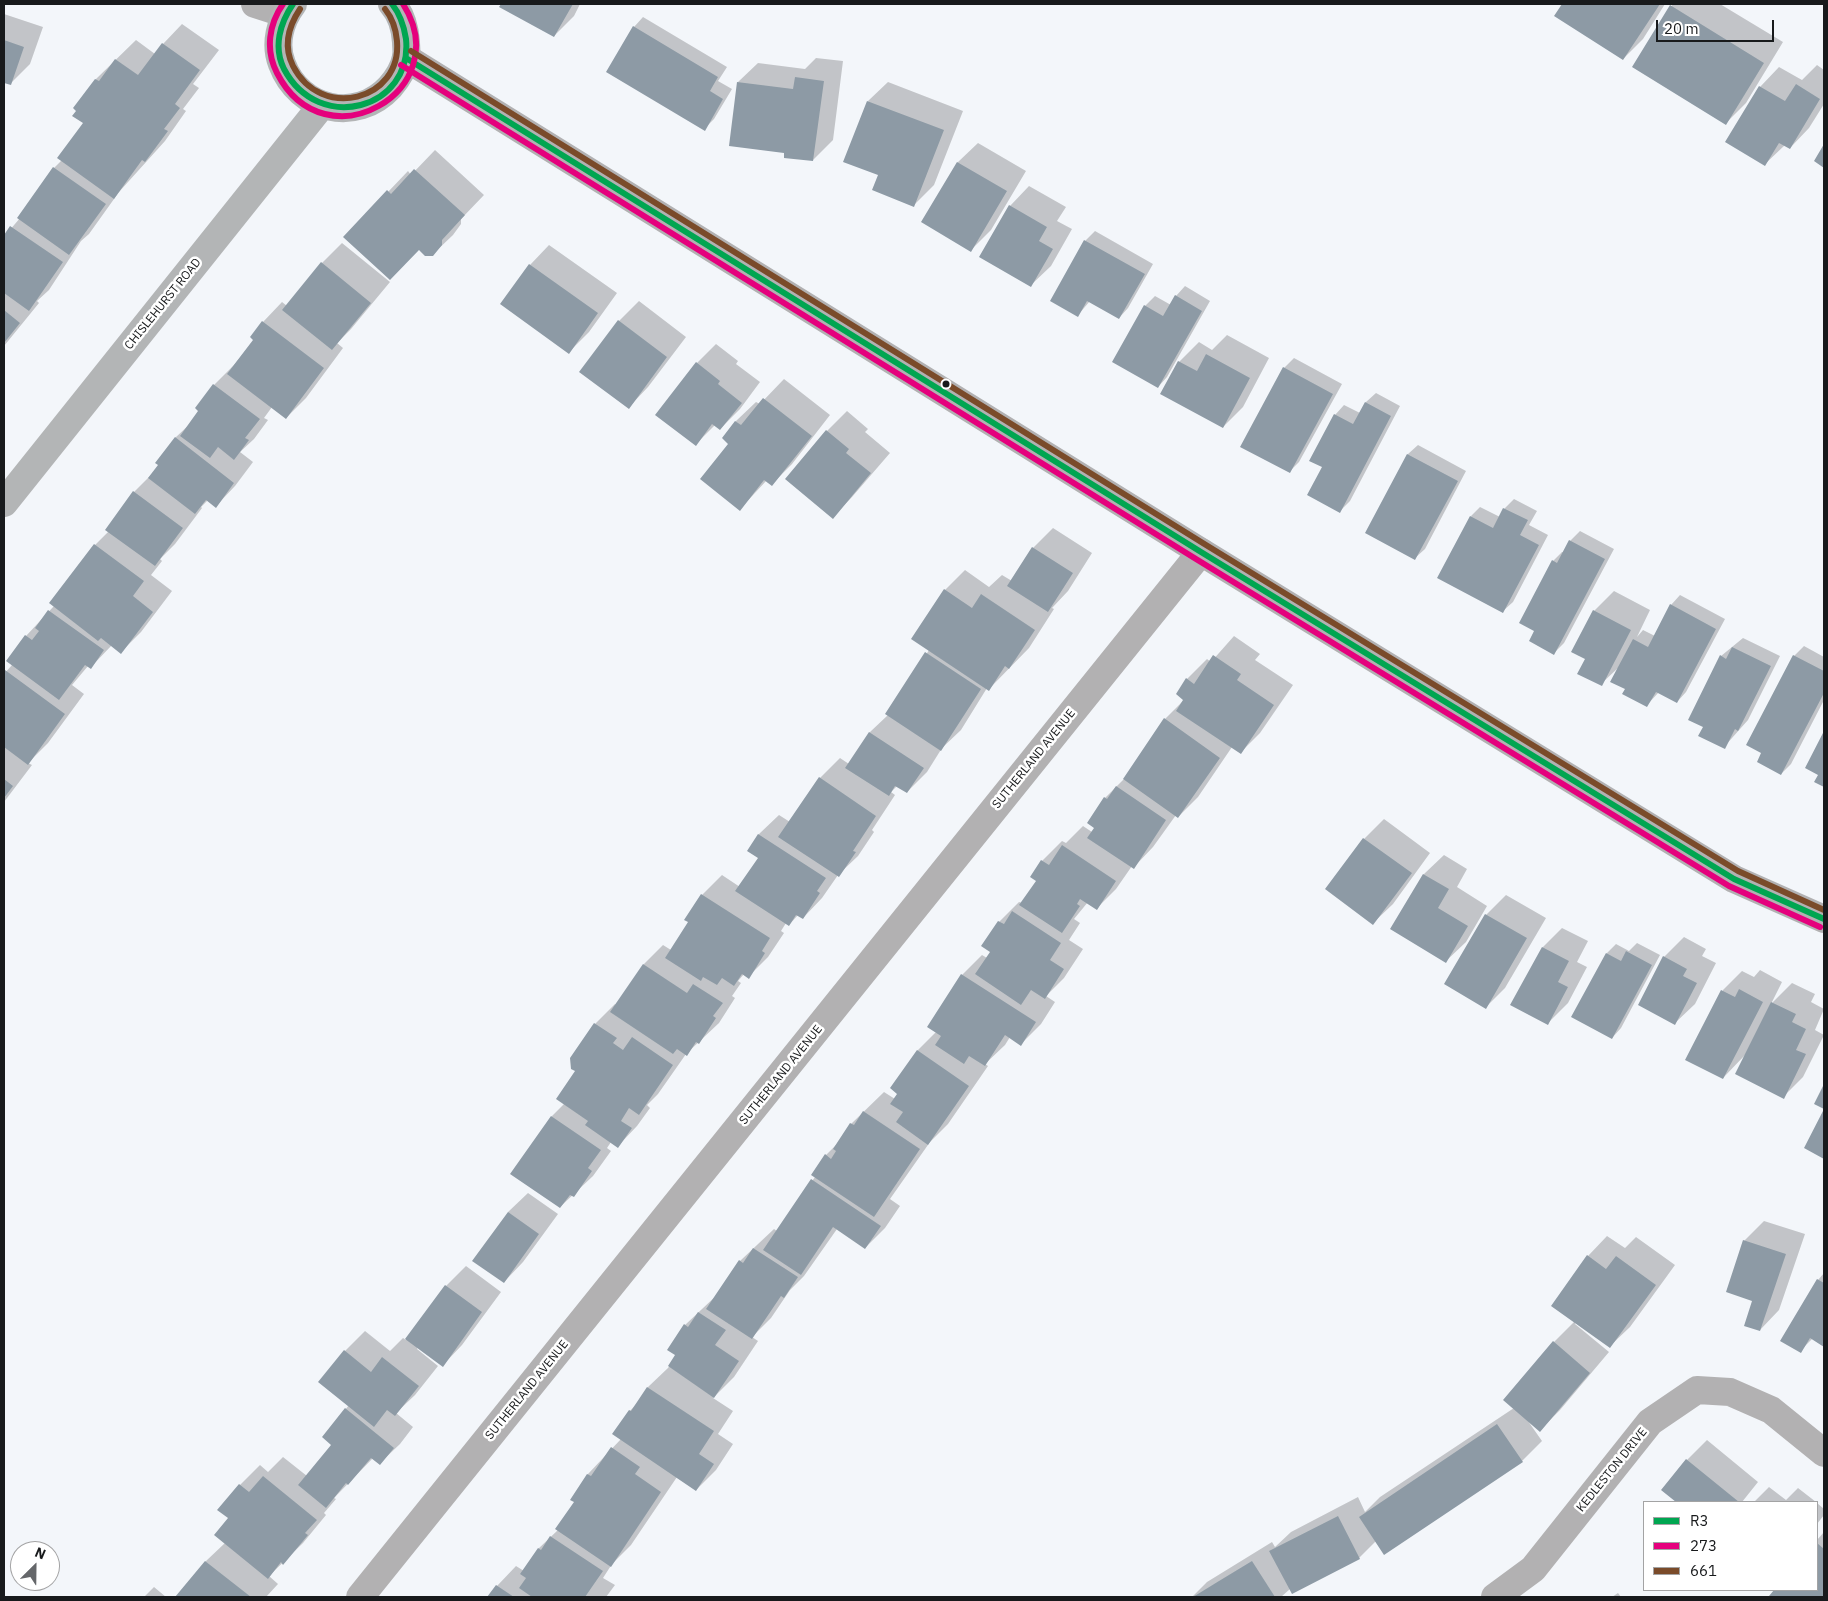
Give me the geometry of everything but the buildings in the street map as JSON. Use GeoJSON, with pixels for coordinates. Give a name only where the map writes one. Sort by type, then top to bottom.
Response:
{"type":"FeatureCollection","features":[{"type":"Feature","properties":{"kind":"main road"},"geometry":{"type":"LineString","coordinates":[[289,9],[279,34],[279,56],[287,78],[302,94],[322,105],[340,108],[363,105],[382,95],[397,79],[406,58],[406,30],[397,10],[392,4]]}},
{"type":"Feature","properties":{"kind":"main road","name":"CHISLEHURST ROAD"},"geometry":{"type":"LineString","coordinates":[[4,503],[322,105]]}},
{"type":"Feature","properties":{"kind":"street"},"geometry":{"type":"LineString","coordinates":[[255,4],[289,9]]}},
{"type":"Feature","properties":{"kind":"street"},"geometry":{"type":"LineString","coordinates":[[406,58],[1201,552],[1734,878],[1824,919]]}},
{"type":"Feature","properties":{"kind":"street","name":"SUTHERLAND AVENUE"},"geometry":{"type":"LineString","coordinates":[[360,1597],[1201,552]]}},
{"type":"Feature","properties":{"kind":"street","name":"KEDLESTON DRIVE"},"geometry":{"type":"LineString","coordinates":[[1495,1597],[1533,1569],[1650,1422],[1697,1390],[1730,1392],[1771,1410],[1824,1453]]}},
{"type":"Feature","properties":{"kind":"transit line","name":"273"},"geometry":{"type":"LineString","coordinates":[[283,4],[274,20],[270,37],[271,55],[277,73],[298,101],[325,114],[352,115],[379,106],[400,88],[413,64],[415,36],[403,4]]}},
{"type":"Feature","properties":{"kind":"transit line","name":"R3"},"geometry":{"type":"LineString","coordinates":[[293,4],[288,11],[280,35],[279,52],[284,69],[300,90],[319,102],[340,107],[361,105],[380,97],[395,82],[404,63],[406,39],[401,20],[392,4]]}},
{"type":"Feature","properties":{"kind":"transit line","name":"661"},"geometry":{"type":"LineString","coordinates":[[300,9],[292,23],[288,37],[288,51],[293,66],[306,83],[322,94],[340,98],[357,97],[374,90],[387,78],[395,62],[397,41],[394,24],[385,9]]}},
{"type":"Feature","properties":{"kind":"transit line","name":"661"},"geometry":{"type":"LineString","coordinates":[[411,51],[1206,545],[1738,871],[1824,910]]}},
{"type":"Feature","properties":{"kind":"transit line","name":"R3"},"geometry":{"type":"LineString","coordinates":[[406,58],[1201,552],[1734,879],[1824,919]]}},
{"type":"Feature","properties":{"kind":"transit line","name":"273"},"geometry":{"type":"LineString","coordinates":[[401,65],[1196,559],[1729,886],[1820,927]]}}]}
